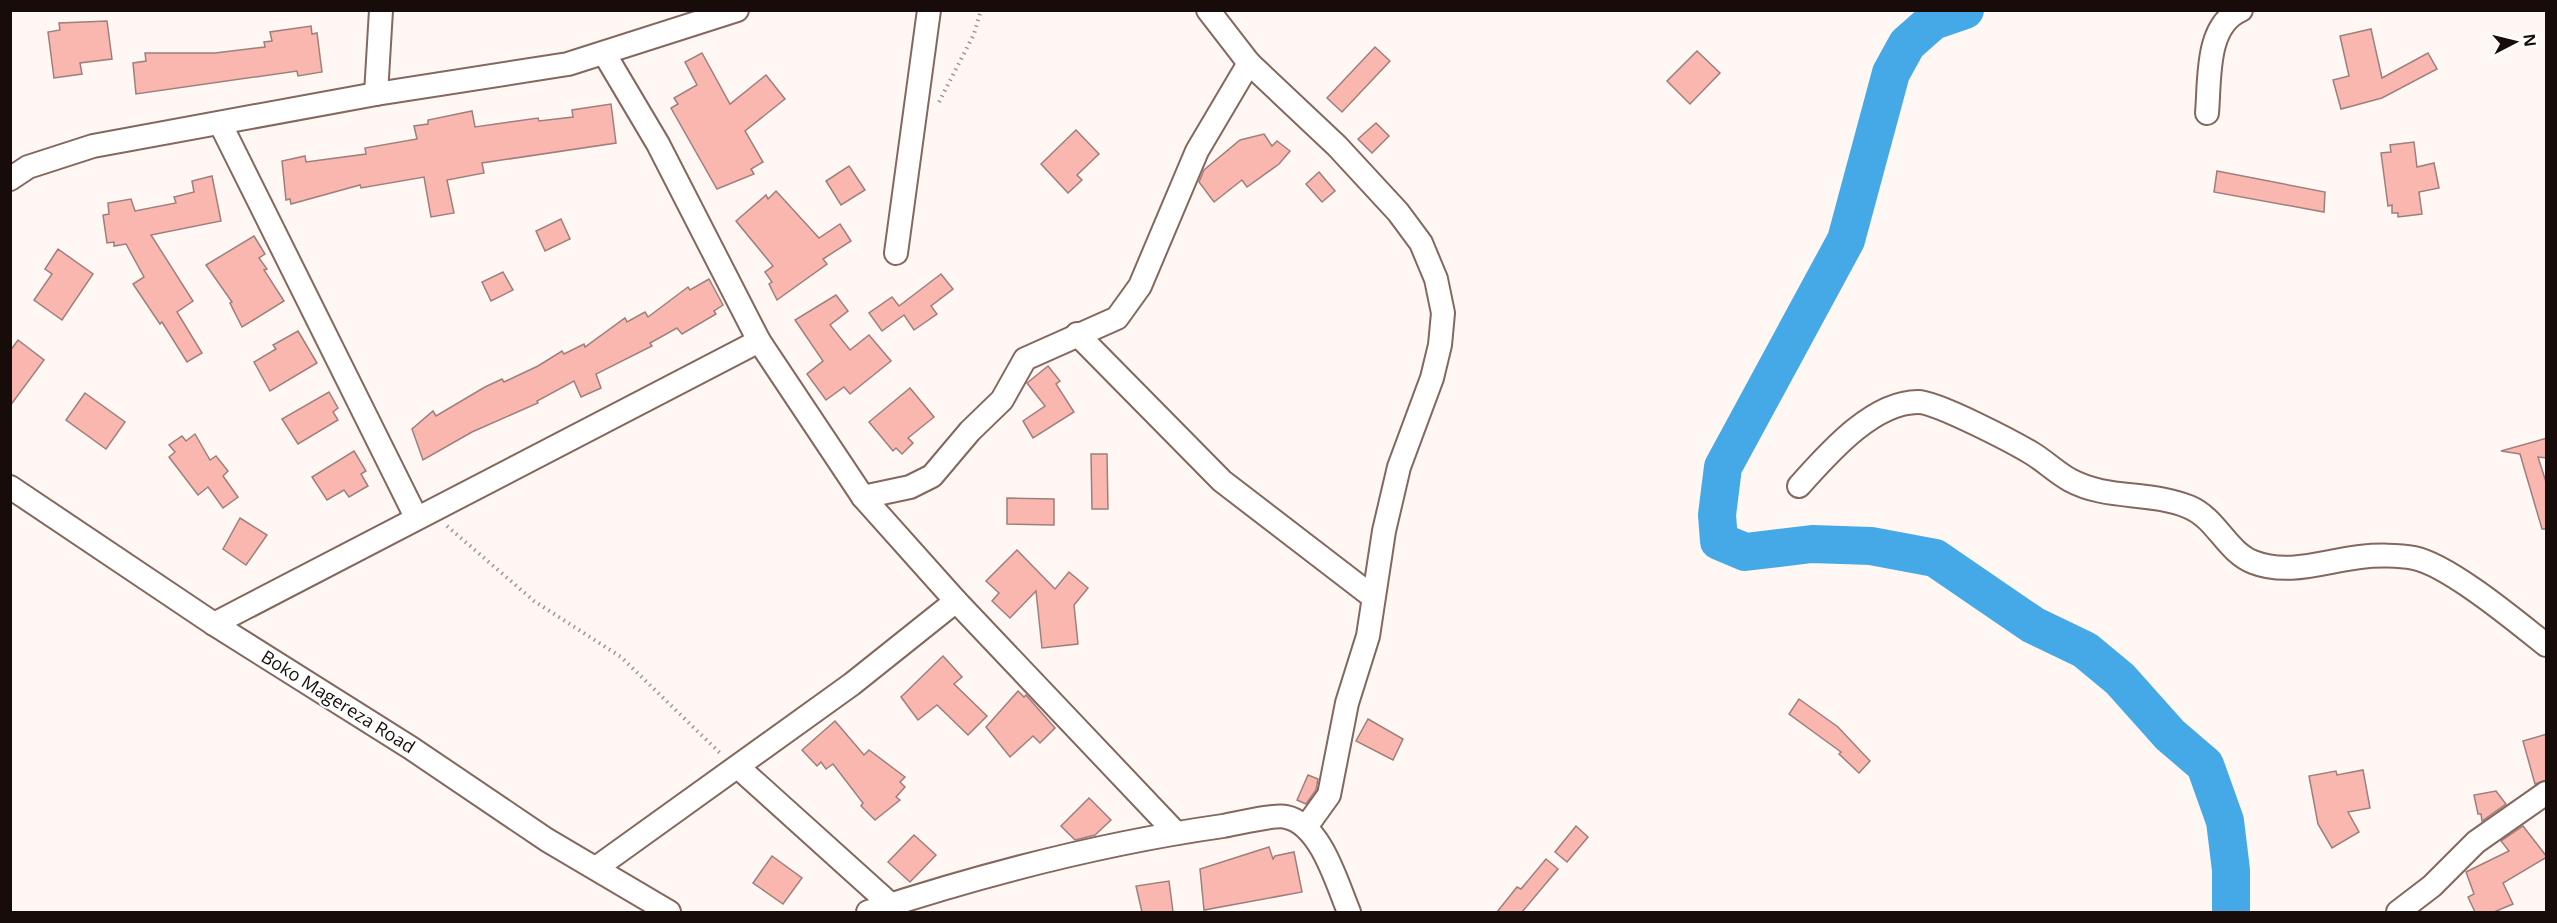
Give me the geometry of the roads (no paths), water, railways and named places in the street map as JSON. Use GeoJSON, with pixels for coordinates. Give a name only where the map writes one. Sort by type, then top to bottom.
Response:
{"type":"FeatureCollection","features":[{"type":"Feature","properties":{"kind":"street"},"geometry":{"type":"LineString","coordinates":[[376,94],[381,10]]}},
{"type":"Feature","properties":{"kind":"street"},"geometry":{"type":"LineString","coordinates":[[10,179],[28,167],[93,146],[376,94],[568,63],[737,10]]}},
{"type":"Feature","properties":{"kind":"street"},"geometry":{"type":"LineString","coordinates":[[896,254],[929,10]]}},
{"type":"Feature","properties":{"kind":"street"},"geometry":{"type":"LineString","coordinates":[[1208,10],[1250,63],[1337,146],[1398,212],[1421,243],[1436,279],[1443,313],[1440,345],[1432,378],[1399,466],[1373,597],[1368,636],[1347,703],[1329,795],[1306,827]]}},
{"type":"Feature","properties":{"kind":"street"},"geometry":{"type":"LineString","coordinates":[[2207,113],[2215,37],[2231,14],[2241,10]]}},
{"type":"Feature","properties":{"kind":"street"},"geometry":{"type":"LineString","coordinates":[[604,53],[658,144],[759,341],[862,497],[956,601],[1176,833]]}},
{"type":"Feature","properties":{"kind":"street"},"geometry":{"type":"LineString","coordinates":[[862,497],[910,487],[932,476],[970,431],[1002,400],[1025,359],[1117,318],[1140,286],[1197,152],[1250,63]]}},
{"type":"Feature","properties":{"kind":"street"},"geometry":{"type":"LineString","coordinates":[[220,123],[423,514]]}},
{"type":"Feature","properties":{"kind":"street"},"geometry":{"type":"LineString","coordinates":[[1077,334],[1222,481],[1373,597]]}},
{"type":"Feature","properties":{"kind":"street"},"geometry":{"type":"LineString","coordinates":[[214,624],[759,341]]}},
{"type":"Feature","properties":{"kind":"street"},"geometry":{"type":"LineString","coordinates":[[1799,486],[1832,450],[1863,423],[1888,410],[1919,402],[1950,413],[2004,438],[2079,484],[2097,490],[2148,496],[2189,507],[2213,522],[2232,546],[2251,562],[2274,568],[2306,566],[2362,556],[2415,558],[2447,574],[2500,608],[2547,645]]}},
{"type":"Feature","properties":{"kind":"street","name":"Boko Magereza Road"},"geometry":{"type":"LineString","coordinates":[[10,487],[214,624],[411,748],[547,840],[669,912]]}},
{"type":"Feature","properties":{"kind":"street"},"geometry":{"type":"LineString","coordinates":[[596,868],[852,684],[956,601]]}},
{"type":"Feature","properties":{"kind":"street"},"geometry":{"type":"LineString","coordinates":[[738,767],[891,905]]}},
{"type":"Feature","properties":{"kind":"street"},"geometry":{"type":"LineString","coordinates":[[2398,912],[2432,886],[2476,842],[2547,793]]}},
{"type":"Feature","properties":{"kind":"street"},"geometry":{"type":"LineString","coordinates":[[868,912],[1030,864],[1176,833],[1286,816],[1306,827],[1323,850],[1349,912]]}},
{"type":"Feature","properties":{"kind":"waterway"},"geometry":{"type":"LineString","coordinates":[[1965,10],[1933,21],[1907,44],[1891,73],[1846,240],[1723,467],[1717,515],[1719,541],[1745,552],[1812,544],[1871,546],[1935,558],[2033,625],[2085,650],[2120,679],[2170,735],[2205,765],[2225,821],[2231,870],[2231,912]]}}]}
